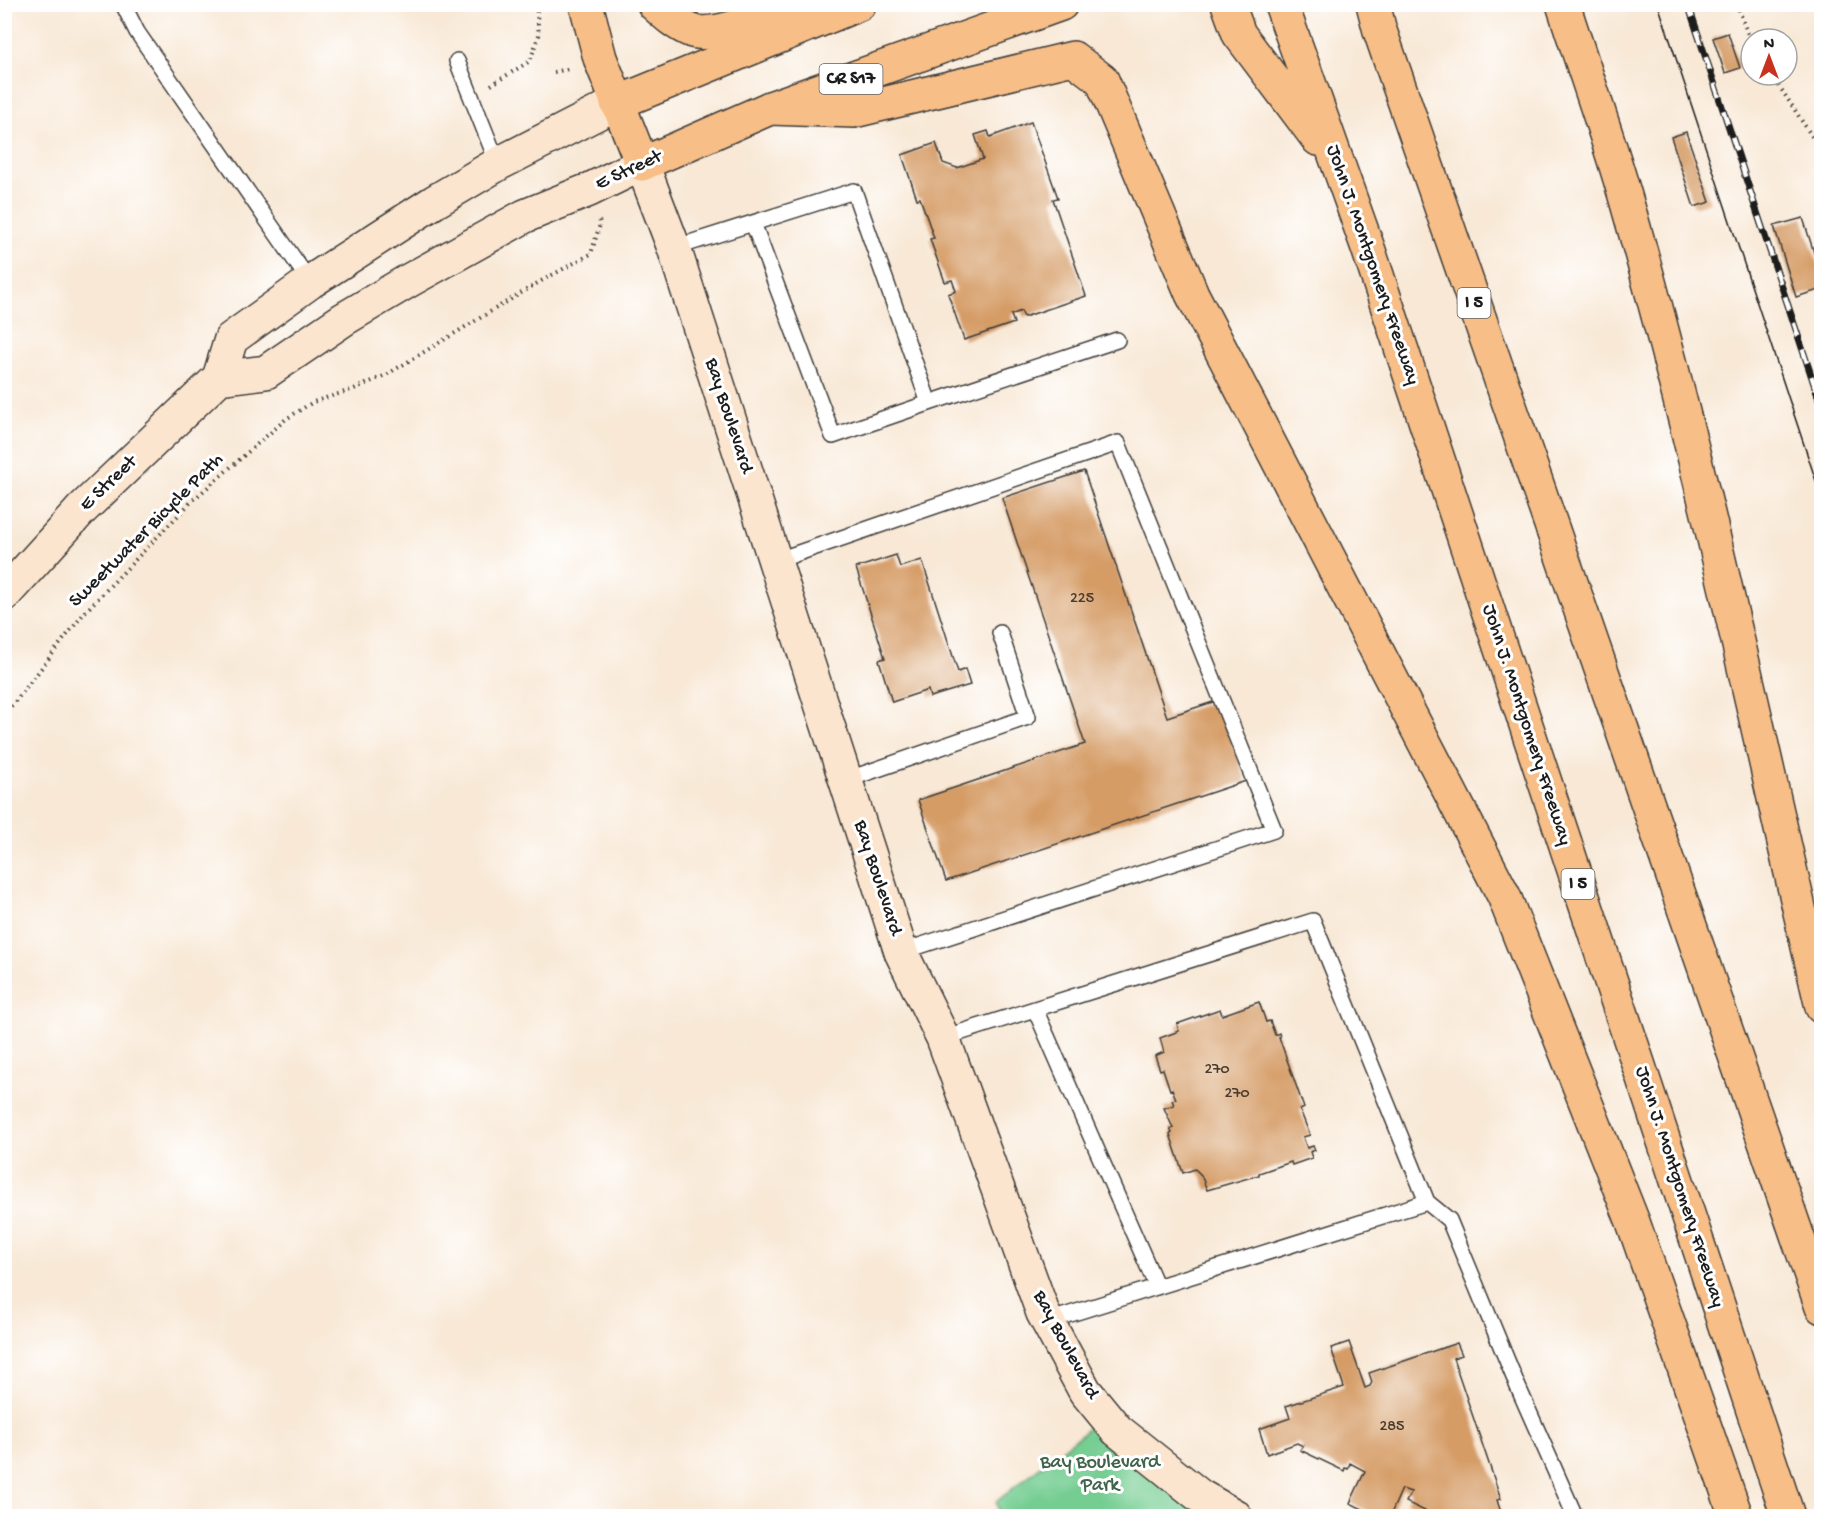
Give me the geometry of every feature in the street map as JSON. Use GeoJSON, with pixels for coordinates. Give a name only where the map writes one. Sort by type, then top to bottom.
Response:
{"type":"FeatureCollection","features":[{"type":"Feature","properties":{"kind":"main road"},"geometry":{"type":"LineString","coordinates":[[586,4],[596,44],[642,164]]}},
{"type":"Feature","properties":{"kind":"main road"},"geometry":{"type":"LineString","coordinates":[[654,4],[674,22],[695,32],[722,30],[800,4]]}},
{"type":"Feature","properties":{"kind":"main road","name":"E Street"},"geometry":{"type":"LineString","coordinates":[[617,103],[859,4]]}},
{"type":"Feature","properties":{"kind":"main road","name":"E Street"},"geometry":{"type":"LineString","coordinates":[[642,164],[770,108],[1061,4]]}},
{"type":"Feature","properties":{"kind":"main road"},"geometry":{"type":"LineString","coordinates":[[1228,4],[1239,34],[1340,168]]}},
{"type":"Feature","properties":{"kind":"main road","name":"John J. Montgomery Freeway"},"geometry":{"type":"LineString","coordinates":[[1281,4],[1340,168],[1788,1516]]}},
{"type":"Feature","properties":{"kind":"main road","name":"I 5"},"geometry":{"type":"LineString","coordinates":[[1373,4],[1380,30],[1821,1307]]}},
{"type":"Feature","properties":{"kind":"main road"},"geometry":{"type":"LineString","coordinates":[[1563,4],[1626,200],[1667,351],[1714,539],[1821,1007]]}},
{"type":"Feature","properties":{"kind":"main road"},"geometry":{"type":"LineString","coordinates":[[770,108],[854,111],[1073,58],[1102,80],[1192,294],[1504,896],[1633,1222],[1736,1516]]}},
{"type":"Feature","properties":{"kind":"street","name":"E Street"},"geometry":{"type":"LineString","coordinates":[[4,595],[81,510],[219,378],[231,339],[310,282],[434,202],[498,164],[617,103]]}},
{"type":"Feature","properties":{"kind":"street","name":"E Street"},"geometry":{"type":"LineString","coordinates":[[219,378],[266,372],[344,319],[427,270],[525,216],[589,190],[642,164]]}},
{"type":"Feature","properties":{"kind":"street","name":"Bay Boulevard"},"geometry":{"type":"LineString","coordinates":[[642,164],[674,248],[901,952],[943,1038],[1043,1313],[1085,1391],[1117,1430],[1200,1496],[1235,1516]]}},
{"type":"Feature","properties":{"kind":"lane"},"geometry":{"type":"LineString","coordinates":[[123,4],[137,32],[310,282]]}},
{"type":"Feature","properties":{"kind":"lane"},"geometry":{"type":"LineString","coordinates":[[457,61],[498,164]]}},
{"type":"Feature","properties":{"kind":"lane"},"geometry":{"type":"LineString","coordinates":[[674,248],[854,191],[929,403]]}},
{"type":"Feature","properties":{"kind":"lane"},"geometry":{"type":"LineString","coordinates":[[753,223],[834,436],[1117,340]]}},
{"type":"Feature","properties":{"kind":"lane"},"geometry":{"type":"LineString","coordinates":[[775,561],[1118,442],[1274,830],[901,952]]}},
{"type":"Feature","properties":{"kind":"lane"},"geometry":{"type":"LineString","coordinates":[[846,780],[1028,717],[1000,633]]}},
{"type":"Feature","properties":{"kind":"lane"},"geometry":{"type":"LineString","coordinates":[[943,1038],[1313,921],[1427,1202],[1449,1220],[1518,1387],[1575,1516]]}},
{"type":"Feature","properties":{"kind":"lane"},"geometry":{"type":"LineString","coordinates":[[1035,1009],[1157,1287]]}},
{"type":"Feature","properties":{"kind":"lane"},"geometry":{"type":"LineString","coordinates":[[1048,1321],[1427,1202]]}},
{"type":"Feature","properties":{"kind":"path"},"geometry":{"type":"LineString","coordinates":[[471,97],[530,61],[539,35],[536,4]]}},
{"type":"Feature","properties":{"kind":"path"},"geometry":{"type":"LineString","coordinates":[[1737,4],[1745,27]]}},
{"type":"Feature","properties":{"kind":"path"},"geometry":{"type":"LineString","coordinates":[[554,72],[569,69]]}},
{"type":"Feature","properties":{"kind":"path"},"geometry":{"type":"LineString","coordinates":[[1780,87],[1821,152]]}},
{"type":"Feature","properties":{"kind":"path","name":"Sweetwater Bicycle Path"},"geometry":{"type":"LineString","coordinates":[[4,716],[93,604],[193,500],[286,419],[313,402],[354,389],[386,375],[541,281],[591,254],[600,224]]}},
{"type":"Feature","properties":{"kind":"green space","name":"Bay Boulevard Park"},"geometry":{"type":"Polygon","coordinates":[[[1105,1415],[1236,1516],[1000,1516],[996,1502],[1105,1415]]]}},
{"type":"Feature","properties":{"kind":"building"},"geometry":{"type":"Polygon","coordinates":[[[1728,33],[1739,68],[1725,73],[1713,38],[1728,33]]]}},
{"type":"Feature","properties":{"kind":"building"},"geometry":{"type":"Polygon","coordinates":[[[1031,122],[1058,198],[1053,199],[1086,296],[1024,317],[1021,311],[1011,315],[1014,323],[964,340],[948,294],[956,291],[952,280],[945,282],[930,239],[934,238],[920,198],[917,199],[902,155],[936,143],[943,163],[957,168],[983,159],[975,135],[988,131],[990,137],[1031,122]]]}},
{"type":"Feature","properties":{"kind":"building"},"geometry":{"type":"Polygon","coordinates":[[[1686,132],[1710,202],[1694,207],[1671,137],[1686,132]]]}},
{"type":"Feature","properties":{"kind":"building"},"geometry":{"type":"Polygon","coordinates":[[[1803,218],[1822,278],[1822,289],[1796,297],[1774,226],[1803,218]]]}},
{"type":"Feature","properties":{"kind":"building"},"geometry":{"type":"Polygon","coordinates":[[[1084,471],[1167,717],[1219,700],[1246,781],[946,881],[918,800],[1085,744],[1002,498],[1084,471]]]}},
{"type":"Feature","properties":{"kind":"building"},"geometry":{"type":"Polygon","coordinates":[[[896,555],[900,567],[922,560],[958,672],[965,669],[970,685],[930,697],[928,690],[892,702],[879,660],[885,658],[856,568],[896,555]]]}},
{"type":"Feature","properties":{"kind":"building"},"geometry":{"type":"Polygon","coordinates":[[[1259,1002],[1266,1022],[1270,1021],[1275,1035],[1279,1033],[1304,1108],[1300,1110],[1310,1135],[1303,1137],[1307,1148],[1313,1146],[1315,1150],[1310,1152],[1312,1158],[1292,1165],[1291,1162],[1259,1173],[1259,1175],[1207,1190],[1201,1175],[1195,1169],[1183,1173],[1170,1134],[1172,1133],[1170,1129],[1173,1128],[1164,1108],[1174,1105],[1172,1100],[1176,1099],[1155,1056],[1164,1052],[1160,1038],[1179,1031],[1177,1024],[1220,1009],[1222,1015],[1259,1002]]]}},
{"type":"Feature","properties":{"kind":"building"},"geometry":{"type":"Polygon","coordinates":[[[1349,1342],[1365,1388],[1372,1382],[1369,1373],[1457,1343],[1462,1355],[1453,1358],[1501,1499],[1497,1500],[1502,1516],[1466,1516],[1465,1513],[1447,1516],[1440,1513],[1435,1516],[1406,1502],[1411,1492],[1402,1489],[1390,1516],[1377,1516],[1350,1503],[1365,1471],[1350,1463],[1348,1469],[1345,1468],[1344,1471],[1300,1450],[1303,1446],[1297,1443],[1267,1454],[1259,1429],[1290,1418],[1286,1406],[1344,1387],[1331,1348],[1349,1342]]]}},
{"type":"Feature","properties":{"kind":"tram line"},"geometry":{"type":"LineString","coordinates":[[1658,4],[1822,499]]}},
{"type":"Feature","properties":{"kind":"railway"},"geometry":{"type":"LineString","coordinates":[[1688,4],[1822,408]]}}]}
